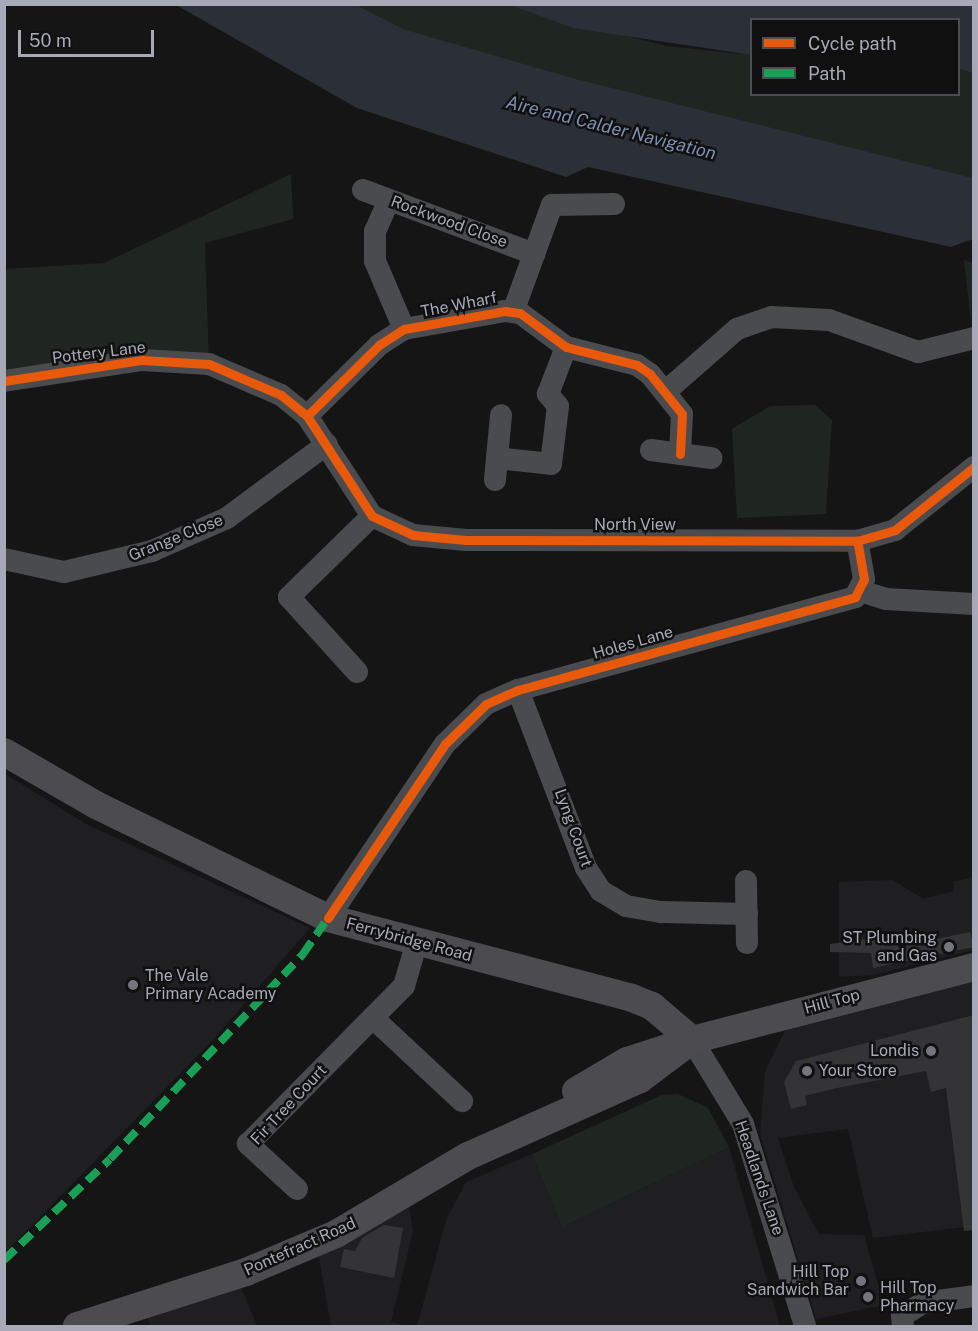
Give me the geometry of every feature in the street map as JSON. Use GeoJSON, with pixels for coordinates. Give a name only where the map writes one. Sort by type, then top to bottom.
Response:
{"type":"FeatureCollection","features":[{"type":"Feature","properties":{"kind":"main road","name":"Ferrybridge Road"},"geometry":{"type":"LineString","coordinates":[[4,752],[96,805],[328,918],[416,945],[632,998],[652,1006],[692,1040]]}},
{"type":"Feature","properties":{"kind":"main road","name":"Hill Top"},"geometry":{"type":"LineString","coordinates":[[692,1040],[974,967]]}},
{"type":"Feature","properties":{"kind":"main road","name":"Pontefract Road"},"geometry":{"type":"LineString","coordinates":[[77,1326],[246,1272],[336,1234],[509,1136],[640,1079],[692,1040]]}},
{"type":"Feature","properties":{"kind":"street","name":"Rockwood Close"},"geometry":{"type":"LineString","coordinates":[[363,190],[534,254]]}},
{"type":"Feature","properties":{"kind":"street"},"geometry":{"type":"LineString","coordinates":[[389,200],[375,231],[375,261],[405,329]]}},
{"type":"Feature","properties":{"kind":"street"},"geometry":{"type":"LineString","coordinates":[[513,312],[552,206],[614,204]]}},
{"type":"Feature","properties":{"kind":"street","name":"The Wharf"},"geometry":{"type":"LineString","coordinates":[[307,416],[379,345],[405,329],[513,312],[566,347],[637,365],[665,392],[682,414],[680,454]]}},
{"type":"Feature","properties":{"kind":"street"},"geometry":{"type":"LineString","coordinates":[[665,392],[737,329],[771,317],[830,320],[918,352],[974,338]]}},
{"type":"Feature","properties":{"kind":"street"},"geometry":{"type":"LineString","coordinates":[[501,415],[496,469],[551,464],[558,406],[548,394],[566,347]]}},
{"type":"Feature","properties":{"kind":"street","name":"Pottery Lane"},"geometry":{"type":"LineString","coordinates":[[4,381],[142,360],[209,364],[281,395],[307,416],[372,516]]}},
{"type":"Feature","properties":{"kind":"street","name":"Grange Close"},"geometry":{"type":"LineString","coordinates":[[4,559],[64,572],[152,551],[226,518],[327,444]]}},
{"type":"Feature","properties":{"kind":"street"},"geometry":{"type":"LineString","coordinates":[[651,450],[711,458]]}},
{"type":"Feature","properties":{"kind":"street"},"geometry":{"type":"LineString","coordinates":[[974,467],[895,530],[857,541],[864,579],[860,591],[886,599],[974,604]]}},
{"type":"Feature","properties":{"kind":"street"},"geometry":{"type":"LineString","coordinates":[[357,672],[289,597],[372,516]]}},
{"type":"Feature","properties":{"kind":"street","name":"North View"},"geometry":{"type":"LineString","coordinates":[[372,516],[412,535],[857,541]]}},
{"type":"Feature","properties":{"kind":"street","name":"Holes Lane"},"geometry":{"type":"LineString","coordinates":[[328,918],[444,744],[486,704],[518,690],[855,597],[860,591]]}},
{"type":"Feature","properties":{"kind":"street","name":"Lyng Court"},"geometry":{"type":"LineString","coordinates":[[518,690],[586,868],[601,891],[626,906],[649,910],[747,914]]}},
{"type":"Feature","properties":{"kind":"street"},"geometry":{"type":"LineString","coordinates":[[746,881],[747,943]]}},
{"type":"Feature","properties":{"kind":"street","name":"Fir Tree Court"},"geometry":{"type":"LineString","coordinates":[[297,1189],[248,1144],[404,986],[416,945]]}},
{"type":"Feature","properties":{"kind":"street"},"geometry":{"type":"LineString","coordinates":[[373,1018],[462,1101]]}},
{"type":"Feature","properties":{"kind":"street","name":"Headlands Lane"},"geometry":{"type":"LineString","coordinates":[[692,1040],[743,1124],[805,1326]]}},
{"type":"Feature","properties":{"kind":"street"},"geometry":{"type":"LineString","coordinates":[[902,1321],[923,1303],[974,1296]]}},
{"type":"Feature","properties":{"kind":"shaded area"},"geometry":{"type":"Polygon","coordinates":[[[349,5],[511,5],[666,46],[750,55],[750,96],[960,96],[960,69],[973,73],[973,178],[579,81],[403,29],[349,5]]]}},
{"type":"Feature","properties":{"kind":"shaded area"},"geometry":{"type":"Polygon","coordinates":[[[291,174],[293,219],[205,243],[209,364],[5,381],[5,269],[104,263],[291,174]]]}},
{"type":"Feature","properties":{"kind":"shaded area"},"geometry":{"type":"Polygon","coordinates":[[[964,260],[973,263],[971,321],[964,260]]]}},
{"type":"Feature","properties":{"kind":"shaded area"},"geometry":{"type":"Polygon","coordinates":[[[815,405],[832,420],[826,514],[737,518],[732,429],[770,406],[815,405]]]}},
{"type":"Feature","properties":{"kind":"shaded area","name":"The Vale Primary Academy"},"geometry":{"type":"Polygon","coordinates":[[[5,774],[86,824],[310,928],[211,1042],[5,1253],[5,774]]]}},
{"type":"Feature","properties":{"kind":"shaded area"},"geometry":{"type":"Polygon","coordinates":[[[973,877],[973,950],[874,975],[839,977],[839,882],[893,880],[923,899],[954,891],[953,882],[973,877]]]}},
{"type":"Feature","properties":{"kind":"shaded area"},"geometry":{"type":"Polygon","coordinates":[[[973,982],[973,1226],[873,1238],[848,1129],[778,1138],[794,1187],[819,1234],[864,1235],[884,1305],[816,1319],[760,1134],[765,1071],[786,1029],[973,982]]]}},
{"type":"Feature","properties":{"kind":"shaded area"},"geometry":{"type":"Polygon","coordinates":[[[678,1094],[708,1108],[729,1147],[562,1227],[532,1154],[662,1095],[678,1094]]]}},
{"type":"Feature","properties":{"kind":"shaded area"},"geometry":{"type":"Polygon","coordinates":[[[729,1147],[780,1326],[417,1326],[446,1220],[466,1182],[532,1154],[562,1227],[729,1147]]]}},
{"type":"Feature","properties":{"kind":"shaded area"},"geometry":{"type":"Polygon","coordinates":[[[409,1203],[413,1231],[391,1322],[406,1326],[331,1326],[318,1252],[409,1203]]]}},
{"type":"Feature","properties":{"kind":"shaded area"},"geometry":{"type":"Polygon","coordinates":[[[240,1284],[257,1326],[151,1326],[146,1316],[240,1284]]]}},
{"type":"Feature","properties":{"kind":"water","name":"Aire and Calder Navigation"},"geometry":{"type":"Polygon","coordinates":[[[176,5],[356,5],[403,29],[579,80],[973,178],[973,239],[951,247],[588,167],[566,177],[357,108],[176,5]]]}},
{"type":"Feature","properties":{"kind":"water"},"geometry":{"type":"Polygon","coordinates":[[[511,5],[973,5],[973,73],[960,69],[960,18],[750,18],[750,55],[573,28],[511,5]]]}},
{"type":"Feature","properties":{"kind":"building"},"geometry":{"type":"Polygon","coordinates":[[[970,932],[974,947],[873,968],[871,953],[830,952],[830,944],[895,935],[898,947],[970,932]]]}},
{"type":"Feature","properties":{"kind":"building"},"geometry":{"type":"Polygon","coordinates":[[[974,1015],[974,1230],[964,1231],[946,1088],[931,1092],[926,1071],[805,1096],[807,1105],[791,1109],[784,1082],[796,1061],[974,1015]]]}},
{"type":"Feature","properties":{"kind":"building"},"geometry":{"type":"Polygon","coordinates":[[[384,1225],[403,1228],[394,1278],[340,1267],[344,1249],[355,1251],[362,1238],[384,1225]]]}},
{"type":"Feature","properties":{"kind":"marked path"},"geometry":{"type":"LineString","coordinates":[[4,1260],[110,1159],[303,954],[328,918]]}},
{"type":"Feature","properties":{"kind":"cycle path"},"geometry":{"type":"LineString","coordinates":[[307,416],[379,345],[404,329],[505,311],[520,313],[566,347],[637,365],[650,374],[682,414],[680,454]]}},
{"type":"Feature","properties":{"kind":"cycle path"},"geometry":{"type":"LineString","coordinates":[[4,381],[142,360],[209,364],[281,395],[307,416],[372,516],[413,535],[466,540],[857,541],[895,530],[974,467]]}},
{"type":"Feature","properties":{"kind":"cycle path"},"geometry":{"type":"LineString","coordinates":[[328,918],[445,744],[486,704],[518,690],[855,597],[864,579],[857,541]]}},
{"type":"Feature","properties":{"kind":"place","name":"ST Plumbing and Gas"},"geometry":{"type":"Point","coordinates":[949,947]}},
{"type":"Feature","properties":{"kind":"place","name":"The Vale Primary Academy"},"geometry":{"type":"Point","coordinates":[133,985]}},
{"type":"Feature","properties":{"kind":"place","name":"Londis"},"geometry":{"type":"Point","coordinates":[931,1051]}},
{"type":"Feature","properties":{"kind":"place","name":"Your Store"},"geometry":{"type":"Point","coordinates":[807,1071]}},
{"type":"Feature","properties":{"kind":"place","name":"Hill Top Sandwich Bar"},"geometry":{"type":"Point","coordinates":[861,1281]}},
{"type":"Feature","properties":{"kind":"place","name":"Hill Top Pharmacy"},"geometry":{"type":"Point","coordinates":[868,1297]}}]}
